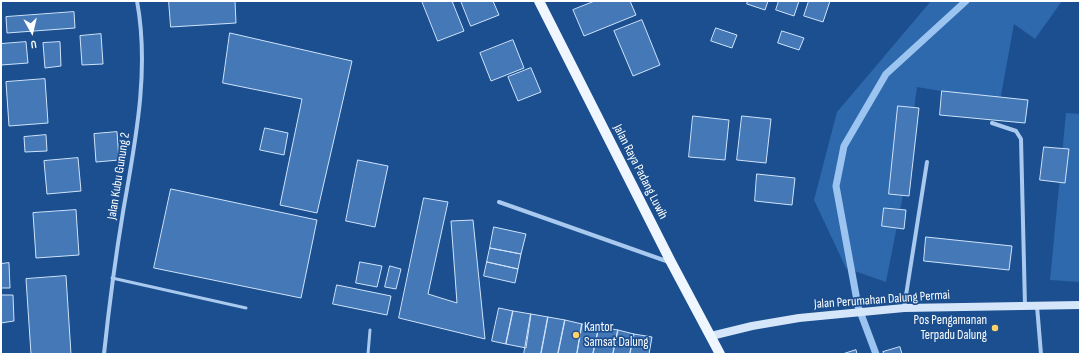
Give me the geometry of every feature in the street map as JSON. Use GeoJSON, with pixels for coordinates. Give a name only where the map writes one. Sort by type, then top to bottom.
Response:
{"type":"FeatureCollection","features":[{"type":"Feature","properties":{"kind":"main road","name":"Jalan Raya Padang Luwih"},"geometry":{"type":"LineString","coordinates":[[538,1],[671,262],[720,354]]}},
{"type":"Feature","properties":{"kind":"street","name":"Jalan Kubu Gunung 2"},"geometry":{"type":"LineString","coordinates":[[104,354],[112,278],[134,146],[141,83],[141,23],[137,1]]}},
{"type":"Feature","properties":{"kind":"street"},"geometry":{"type":"LineString","coordinates":[[992,123],[1016,131],[1021,139],[1025,306]]}},
{"type":"Feature","properties":{"kind":"street"},"geometry":{"type":"LineString","coordinates":[[904,308],[926,162]]}},
{"type":"Feature","properties":{"kind":"street"},"geometry":{"type":"LineString","coordinates":[[499,202],[671,262]]}},
{"type":"Feature","properties":{"kind":"street","name":"Jalan Perumahan Dalung Permai"},"geometry":{"type":"LineString","coordinates":[[711,336],[752,326],[799,318],[904,308],[1080,305]]}},
{"type":"Feature","properties":{"kind":"street"},"geometry":{"type":"LineString","coordinates":[[1037,306],[1041,354]]}},
{"type":"Feature","properties":{"kind":"lane"},"geometry":{"type":"LineString","coordinates":[[112,278],[246,308]]}},
{"type":"Feature","properties":{"kind":"lane"},"geometry":{"type":"LineString","coordinates":[[368,354],[370,330]]}},
{"type":"Feature","properties":{"kind":"shaded area"},"geometry":{"type":"Polygon","coordinates":[[[931,1],[1062,1],[1035,39],[1014,24],[1000,101],[917,87],[903,195],[886,282],[846,268],[814,200],[837,112],[931,1]]]}},
{"type":"Feature","properties":{"kind":"shaded area"},"geometry":{"type":"Polygon","coordinates":[[[1066,113],[1080,114],[1080,282],[1050,280],[1066,113]]]}},
{"type":"Feature","properties":{"kind":"building"},"geometry":{"type":"Polygon","coordinates":[[[169,1],[235,1],[236,23],[171,27],[169,1]]]}},
{"type":"Feature","properties":{"kind":"building"},"geometry":{"type":"Polygon","coordinates":[[[422,1],[452,1],[464,31],[438,41],[422,1]]]}},
{"type":"Feature","properties":{"kind":"building"},"geometry":{"type":"Polygon","coordinates":[[[461,1],[493,1],[499,15],[471,26],[461,1]]]}},
{"type":"Feature","properties":{"kind":"building"},"geometry":{"type":"Polygon","coordinates":[[[595,1],[630,1],[636,15],[584,36],[573,10],[595,1]]]}},
{"type":"Feature","properties":{"kind":"building"},"geometry":{"type":"Polygon","coordinates":[[[748,1],[768,1],[765,10],[747,4],[748,1]]]}},
{"type":"Feature","properties":{"kind":"building"},"geometry":{"type":"Polygon","coordinates":[[[779,1],[799,1],[794,16],[776,10],[779,1]]]}},
{"type":"Feature","properties":{"kind":"building"},"geometry":{"type":"Polygon","coordinates":[[[809,1],[830,1],[823,22],[804,16],[809,1]]]}},
{"type":"Feature","properties":{"kind":"building"},"geometry":{"type":"Polygon","coordinates":[[[74,12],[75,28],[7,33],[6,17],[74,12]]]}},
{"type":"Feature","properties":{"kind":"building"},"geometry":{"type":"Polygon","coordinates":[[[642,20],[660,65],[633,76],[614,31],[642,20]]]}},
{"type":"Feature","properties":{"kind":"building"},"geometry":{"type":"Polygon","coordinates":[[[716,28],[737,35],[732,48],[711,41],[716,28]]]}},
{"type":"Feature","properties":{"kind":"building"},"geometry":{"type":"Polygon","coordinates":[[[782,31],[804,38],[799,50],[778,43],[782,31]]]}},
{"type":"Feature","properties":{"kind":"building"},"geometry":{"type":"Polygon","coordinates":[[[230,33],[352,61],[317,213],[280,205],[302,99],[223,83],[230,33]]]}},
{"type":"Feature","properties":{"kind":"building"},"geometry":{"type":"Polygon","coordinates":[[[101,34],[103,64],[82,65],[80,36],[101,34]]]}},
{"type":"Feature","properties":{"kind":"building"},"geometry":{"type":"Polygon","coordinates":[[[513,40],[524,68],[491,81],[480,53],[513,40]]]}},
{"type":"Feature","properties":{"kind":"building"},"geometry":{"type":"Polygon","coordinates":[[[26,42],[28,63],[1,65],[1,44],[26,42]]]}},
{"type":"Feature","properties":{"kind":"building"},"geometry":{"type":"Polygon","coordinates":[[[60,42],[61,66],[45,68],[43,43],[60,42]]]}},
{"type":"Feature","properties":{"kind":"building"},"geometry":{"type":"Polygon","coordinates":[[[531,68],[541,92],[518,101],[508,77],[531,68]]]}},
{"type":"Feature","properties":{"kind":"building"},"geometry":{"type":"Polygon","coordinates":[[[45,79],[48,123],[9,126],[6,82],[45,79]]]}},
{"type":"Feature","properties":{"kind":"building"},"geometry":{"type":"Polygon","coordinates":[[[942,91],[1028,100],[1025,123],[940,115],[942,91]]]}},
{"type":"Feature","properties":{"kind":"building"},"geometry":{"type":"Polygon","coordinates":[[[898,106],[919,108],[909,196],[889,194],[898,106]]]}},
{"type":"Feature","properties":{"kind":"building"},"geometry":{"type":"Polygon","coordinates":[[[693,116],[729,120],[725,160],[689,157],[693,116]]]}},
{"type":"Feature","properties":{"kind":"building"},"geometry":{"type":"Polygon","coordinates":[[[742,116],[771,119],[766,163],[737,160],[742,116]]]}},
{"type":"Feature","properties":{"kind":"building"},"geometry":{"type":"Polygon","coordinates":[[[265,128],[288,133],[284,155],[260,150],[265,128]]]}},
{"type":"Feature","properties":{"kind":"building"},"geometry":{"type":"Polygon","coordinates":[[[117,132],[119,160],[96,162],[94,134],[117,132]]]}},
{"type":"Feature","properties":{"kind":"building"},"geometry":{"type":"Polygon","coordinates":[[[46,135],[47,151],[25,152],[24,137],[46,135]]]}},
{"type":"Feature","properties":{"kind":"building"},"geometry":{"type":"Polygon","coordinates":[[[1044,147],[1069,149],[1065,183],[1040,180],[1044,147]]]}},
{"type":"Feature","properties":{"kind":"building"},"geometry":{"type":"Polygon","coordinates":[[[78,158],[81,191],[47,194],[44,161],[78,158]]]}},
{"type":"Feature","properties":{"kind":"building"},"geometry":{"type":"Polygon","coordinates":[[[358,160],[388,166],[375,227],[346,221],[358,160]]]}},
{"type":"Feature","properties":{"kind":"building"},"geometry":{"type":"Polygon","coordinates":[[[757,174],[795,178],[792,205],[755,201],[757,174]]]}},
{"type":"Feature","properties":{"kind":"building"},"geometry":{"type":"Polygon","coordinates":[[[171,189],[317,220],[301,298],[154,268],[171,189]]]}},
{"type":"Feature","properties":{"kind":"building"},"geometry":{"type":"Polygon","coordinates":[[[424,198],[448,202],[428,294],[457,303],[451,221],[473,220],[485,339],[399,318],[424,198]]]}},
{"type":"Feature","properties":{"kind":"building"},"geometry":{"type":"Polygon","coordinates":[[[884,208],[906,210],[904,229],[882,226],[884,208]]]}},
{"type":"Feature","properties":{"kind":"building"},"geometry":{"type":"Polygon","coordinates":[[[76,210],[79,255],[36,258],[33,213],[76,210]]]}},
{"type":"Feature","properties":{"kind":"building"},"geometry":{"type":"Polygon","coordinates":[[[494,227],[526,234],[521,254],[490,248],[494,227]]]}},
{"type":"Feature","properties":{"kind":"building"},"geometry":{"type":"Polygon","coordinates":[[[926,237],[1012,246],[1009,270],[924,261],[926,237]]]}},
{"type":"Feature","properties":{"kind":"building"},"geometry":{"type":"Polygon","coordinates":[[[490,248],[521,254],[518,269],[487,262],[490,248]]]}},
{"type":"Feature","properties":{"kind":"building"},"geometry":{"type":"Polygon","coordinates":[[[360,262],[382,266],[377,287],[356,283],[360,262]]]}},
{"type":"Feature","properties":{"kind":"building"},"geometry":{"type":"Polygon","coordinates":[[[487,262],[518,269],[515,283],[484,276],[487,262]]]}},
{"type":"Feature","properties":{"kind":"building"},"geometry":{"type":"Polygon","coordinates":[[[9,263],[10,288],[1,288],[1,264],[9,263]]]}},
{"type":"Feature","properties":{"kind":"building"},"geometry":{"type":"Polygon","coordinates":[[[390,266],[401,269],[396,289],[385,287],[390,266]]]}},
{"type":"Feature","properties":{"kind":"building"},"geometry":{"type":"Polygon","coordinates":[[[66,276],[71,354],[31,354],[26,279],[66,276]]]}},
{"type":"Feature","properties":{"kind":"building"},"geometry":{"type":"Polygon","coordinates":[[[337,285],[391,296],[387,315],[333,304],[337,285]]]}},
{"type":"Feature","properties":{"kind":"building"},"geometry":{"type":"Polygon","coordinates":[[[1,295],[13,295],[14,321],[1,323],[1,295]]]}},
{"type":"Feature","properties":{"kind":"building"},"geometry":{"type":"Polygon","coordinates":[[[499,308],[513,311],[506,344],[492,341],[499,308]]]}},
{"type":"Feature","properties":{"kind":"building"},"geometry":{"type":"Polygon","coordinates":[[[513,311],[531,314],[526,348],[506,344],[513,311]]]}},
{"type":"Feature","properties":{"kind":"building"},"geometry":{"type":"Polygon","coordinates":[[[531,314],[548,317],[541,354],[524,354],[531,314]]]}},
{"type":"Feature","properties":{"kind":"building"},"geometry":{"type":"Polygon","coordinates":[[[548,317],[565,320],[558,354],[541,354],[548,317]]]}},
{"type":"Feature","properties":{"kind":"building"},"geometry":{"type":"Polygon","coordinates":[[[565,320],[582,324],[577,354],[558,354],[565,320]]]}},
{"type":"Feature","properties":{"kind":"building"},"geometry":{"type":"Polygon","coordinates":[[[582,324],[599,327],[593,354],[577,354],[582,324]]]}},
{"type":"Feature","properties":{"kind":"building"},"geometry":{"type":"Polygon","coordinates":[[[599,327],[618,330],[613,354],[593,354],[599,327]]]}},
{"type":"Feature","properties":{"kind":"building"},"geometry":{"type":"Polygon","coordinates":[[[618,330],[634,334],[630,354],[613,354],[618,330]]]}},
{"type":"Feature","properties":{"kind":"building"},"geometry":{"type":"Polygon","coordinates":[[[634,334],[652,337],[649,354],[630,354],[634,334]]]}},
{"type":"Feature","properties":{"kind":"building"},"geometry":{"type":"Polygon","coordinates":[[[900,347],[902,354],[884,354],[883,352],[900,347]]]}},
{"type":"Feature","properties":{"kind":"building"},"geometry":{"type":"Polygon","coordinates":[[[856,350],[857,354],[843,354],[856,350]]]}},
{"type":"Feature","properties":{"kind":"waterway"},"geometry":{"type":"LineString","coordinates":[[876,354],[858,306],[836,186],[844,146],[886,74],[966,1]]}},
{"type":"Feature","properties":{"kind":"place","name":"Pos Pengamanan Terpadu Dalung"},"geometry":{"type":"Point","coordinates":[995,328]}},
{"type":"Feature","properties":{"kind":"place","name":"Kantor Samsat Dalung"},"geometry":{"type":"Point","coordinates":[576,335]}}]}
